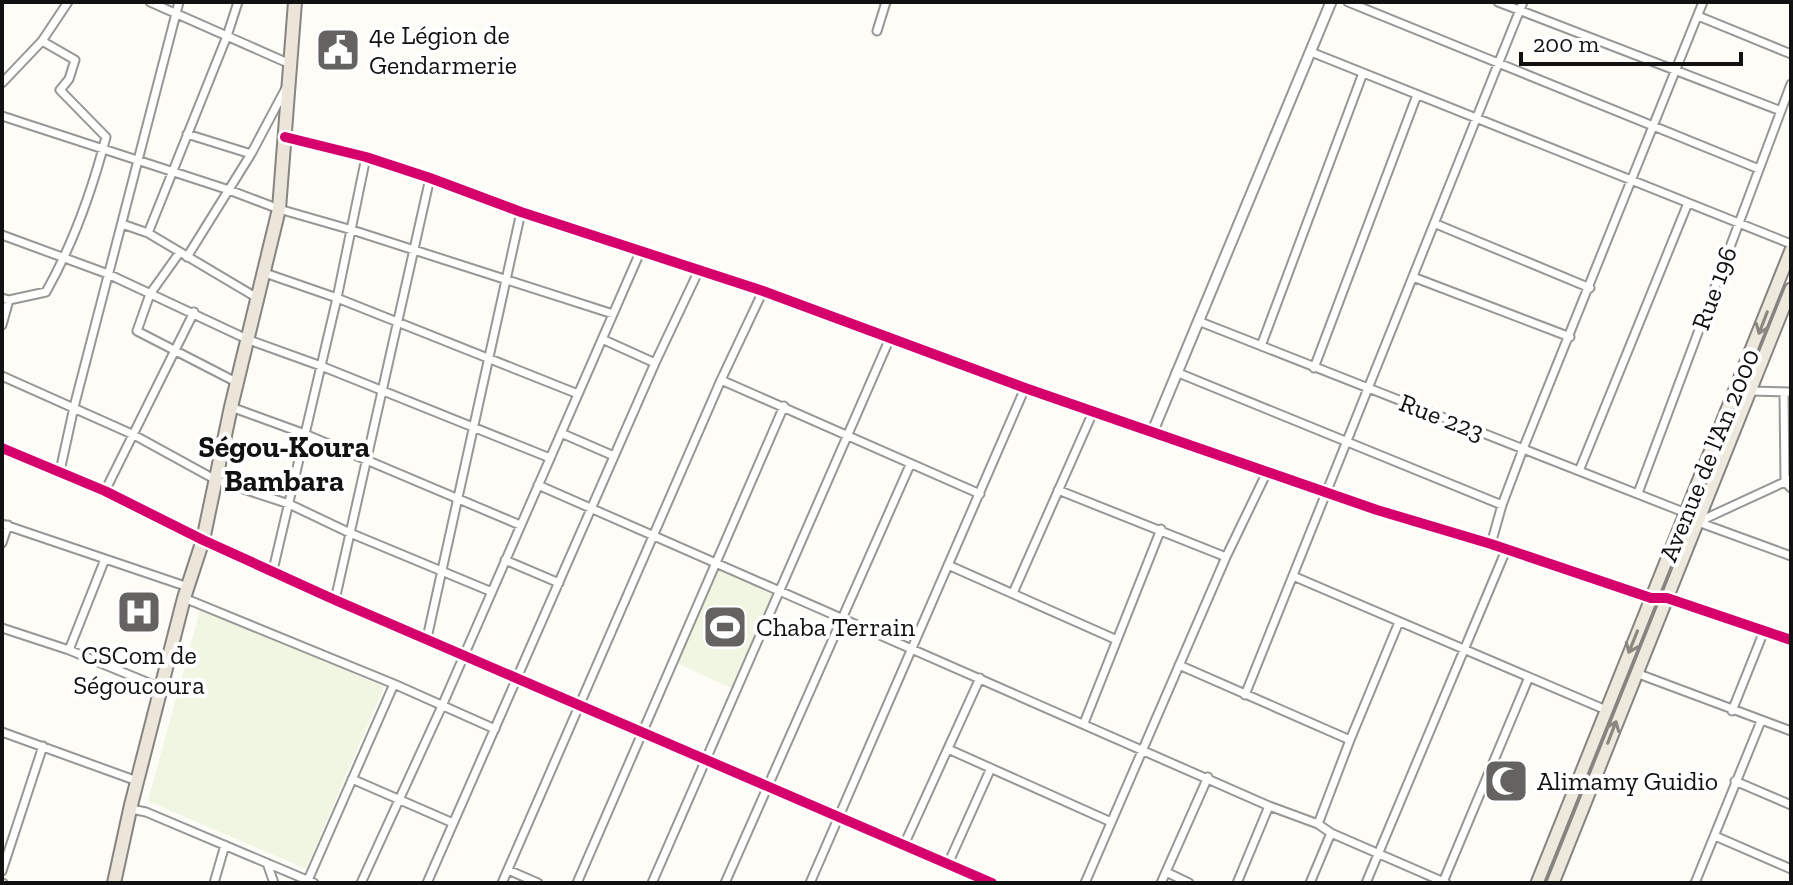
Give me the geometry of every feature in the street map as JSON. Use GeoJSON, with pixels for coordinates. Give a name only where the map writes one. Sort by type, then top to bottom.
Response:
{"type":"FeatureCollection","features":[{"type":"Feature","properties":{"kind":"highway"},"geometry":{"type":"LineString","coordinates":[[114,883],[161,688],[203,540],[231,407],[279,209],[295,2]]}},
{"type":"Feature","properties":{"kind":"main road","name":"Avenue de l'An 2000"},"geometry":{"type":"LineString","coordinates":[[1537,883],[1791,250]]}},
{"type":"Feature","properties":{"kind":"main road","name":"Avenue de l'An 2000"},"geometry":{"type":"LineString","coordinates":[[1553,883],[1791,289]]}},
{"type":"Feature","properties":{"kind":"street"},"geometry":{"type":"LineString","coordinates":[[2,83],[42,41],[68,2]]}},
{"type":"Feature","properties":{"kind":"street"},"geometry":{"type":"LineString","coordinates":[[150,2],[290,64]]}},
{"type":"Feature","properties":{"kind":"street"},"geometry":{"type":"LineString","coordinates":[[60,471],[179,2]]}},
{"type":"Feature","properties":{"kind":"street"},"geometry":{"type":"LineString","coordinates":[[148,233],[238,2]]}},
{"type":"Feature","properties":{"kind":"street"},"geometry":{"type":"LineString","coordinates":[[877,31],[886,2]]}},
{"type":"Feature","properties":{"kind":"street"},"geometry":{"type":"LineString","coordinates":[[1152,433],[1331,2]]}},
{"type":"Feature","properties":{"kind":"street"},"geometry":{"type":"LineString","coordinates":[[1348,2],[1759,169]]}},
{"type":"Feature","properties":{"kind":"street"},"geometry":{"type":"LineString","coordinates":[[1498,2],[1521,6],[1674,71],[1781,111]]}},
{"type":"Feature","properties":{"kind":"street"},"geometry":{"type":"LineString","coordinates":[[1491,544],[1523,449],[1703,2]]}},
{"type":"Feature","properties":{"kind":"street"},"geometry":{"type":"LineString","coordinates":[[1245,695],[1521,6]]}},
{"type":"Feature","properties":{"kind":"street"},"geometry":{"type":"LineString","coordinates":[[1698,16],[1791,54]]}},
{"type":"Feature","properties":{"kind":"street"},"geometry":{"type":"LineString","coordinates":[[2,325],[6,299],[46,292],[66,257],[94,186],[106,137],[60,90],[69,79],[75,60],[42,41]]}},
{"type":"Feature","properties":{"kind":"street"},"geometry":{"type":"LineString","coordinates":[[1311,52],[1791,244]]}},
{"type":"Feature","properties":{"kind":"street"},"geometry":{"type":"LineString","coordinates":[[1261,346],[1363,73]]}},
{"type":"Feature","properties":{"kind":"street"},"geometry":{"type":"LineString","coordinates":[[238,383],[137,331],[150,294],[184,254],[229,190],[289,83]]}},
{"type":"Feature","properties":{"kind":"street","name":"Rue 196"},"geometry":{"type":"LineString","coordinates":[[1638,493],[1791,84]]}},
{"type":"Feature","properties":{"kind":"street"},"geometry":{"type":"LineString","coordinates":[[1314,368],[1417,95]]}},
{"type":"Feature","properties":{"kind":"street"},"geometry":{"type":"LineString","coordinates":[[2,116],[279,209],[613,314]]}},
{"type":"Feature","properties":{"kind":"street"},"geometry":{"type":"LineString","coordinates":[[187,134],[251,154]]}},
{"type":"Feature","properties":{"kind":"street"},"geometry":{"type":"LineString","coordinates":[[285,137],[366,157],[521,212],[763,291],[1025,388],[1327,493],[1651,598],[1667,598],[1791,640]]}},
{"type":"Feature","properties":{"kind":"street"},"geometry":{"type":"LineString","coordinates":[[273,570],[337,298],[366,157]]}},
{"type":"Feature","properties":{"kind":"street"},"geometry":{"type":"LineString","coordinates":[[335,600],[430,178]]}},
{"type":"Feature","properties":{"kind":"street"},"geometry":{"type":"LineString","coordinates":[[1579,471],[1688,203]]}},
{"type":"Feature","properties":{"kind":"street"},"geometry":{"type":"LineString","coordinates":[[427,638],[521,212]]}},
{"type":"Feature","properties":{"kind":"street"},"geometry":{"type":"LineString","coordinates":[[122,224],[148,233],[259,299]]}},
{"type":"Feature","properties":{"kind":"street"},"geometry":{"type":"LineString","coordinates":[[1436,224],[1590,288]]}},
{"type":"Feature","properties":{"kind":"street"},"geometry":{"type":"LineString","coordinates":[[2,235],[108,274],[249,340],[550,458]]}},
{"type":"Feature","properties":{"kind":"street"},"geometry":{"type":"LineString","coordinates":[[361,883],[442,706],[641,250]]}},
{"type":"Feature","properties":{"kind":"street"},"geometry":{"type":"LineString","coordinates":[[427,883],[655,363],[699,270]]}},
{"type":"Feature","properties":{"kind":"street"},"geometry":{"type":"LineString","coordinates":[[265,273],[337,298],[578,394]]}},
{"type":"Feature","properties":{"kind":"street"},"geometry":{"type":"LineString","coordinates":[[1413,277],[1570,337]]}},
{"type":"Feature","properties":{"kind":"street"},"geometry":{"type":"LineString","coordinates":[[502,883],[721,380],[763,291]]}},
{"type":"Feature","properties":{"kind":"street"},"geometry":{"type":"LineString","coordinates":[[105,491],[194,312]]}},
{"type":"Feature","properties":{"kind":"street","name":"Rue 223"},"geometry":{"type":"LineString","coordinates":[[1198,321],[1686,513]]}},
{"type":"Feature","properties":{"kind":"street"},"geometry":{"type":"LineString","coordinates":[[652,883],[890,338]]}},
{"type":"Feature","properties":{"kind":"street"},"geometry":{"type":"LineString","coordinates":[[602,339],[655,363]]}},
{"type":"Feature","properties":{"kind":"street"},"geometry":{"type":"LineString","coordinates":[[1176,372],[1502,505]]}},
{"type":"Feature","properties":{"kind":"street"},"geometry":{"type":"LineString","coordinates":[[2,376],[134,435],[216,480],[289,504],[492,592]]}},
{"type":"Feature","properties":{"kind":"street"},"geometry":{"type":"LineString","coordinates":[[721,380],[980,494]]}},
{"type":"Feature","properties":{"kind":"street"},"geometry":{"type":"LineString","coordinates":[[810,883],[1025,388]]}},
{"type":"Feature","properties":{"kind":"street"},"geometry":{"type":"LineString","coordinates":[[1698,522],[1789,483],[1788,392],[1750,391]]}},
{"type":"Feature","properties":{"kind":"street"},"geometry":{"type":"LineString","coordinates":[[577,883],[784,406]]}},
{"type":"Feature","properties":{"kind":"street"},"geometry":{"type":"LineString","coordinates":[[231,407],[305,434],[520,525]]}},
{"type":"Feature","properties":{"kind":"street"},"geometry":{"type":"LineString","coordinates":[[1013,593],[1093,412]]}},
{"type":"Feature","properties":{"kind":"street"},"geometry":{"type":"LineString","coordinates":[[561,433],[614,456]]}},
{"type":"Feature","properties":{"kind":"street"},"geometry":{"type":"LineString","coordinates":[[2,448],[105,491],[335,600],[992,883]]}},
{"type":"Feature","properties":{"kind":"street"},"geometry":{"type":"LineString","coordinates":[[725,883],[910,465]]}},
{"type":"Feature","properties":{"kind":"street"},"geometry":{"type":"LineString","coordinates":[[1085,883],[1226,557],[1267,472]]}},
{"type":"Feature","properties":{"kind":"street"},"geometry":{"type":"LineString","coordinates":[[538,485],[841,620],[1269,806],[1318,824],[1331,833],[1444,882],[1529,677]]}},
{"type":"Feature","properties":{"kind":"street"},"geometry":{"type":"LineString","coordinates":[[1058,490],[1226,557]]}},
{"type":"Feature","properties":{"kind":"street"},"geometry":{"type":"LineString","coordinates":[[1698,522],[1791,556]]}},
{"type":"Feature","properties":{"kind":"street"},"geometry":{"type":"LineString","coordinates":[[2,543],[5,524],[105,559],[495,729]]}},
{"type":"Feature","properties":{"kind":"street"},"geometry":{"type":"LineString","coordinates":[[1084,723],[1161,529]]}},
{"type":"Feature","properties":{"kind":"street"},"geometry":{"type":"LineString","coordinates":[[1366,883],[1506,550]]}},
{"type":"Feature","properties":{"kind":"street"},"geometry":{"type":"LineString","coordinates":[[69,650],[105,559]]}},
{"type":"Feature","properties":{"kind":"street"},"geometry":{"type":"LineString","coordinates":[[505,560],[559,583]]}},
{"type":"Feature","properties":{"kind":"street"},"geometry":{"type":"LineString","coordinates":[[948,565],[1117,640]]}},
{"type":"Feature","properties":{"kind":"street"},"geometry":{"type":"LineString","coordinates":[[1293,576],[1606,710]]}},
{"type":"Feature","properties":{"kind":"street"},"geometry":{"type":"LineString","coordinates":[[1318,824],[1399,622]]}},
{"type":"Feature","properties":{"kind":"street"},"geometry":{"type":"LineString","coordinates":[[2,628],[69,650],[161,688]]}},
{"type":"Feature","properties":{"kind":"street"},"geometry":{"type":"LineString","coordinates":[[1732,711],[1764,631]]}},
{"type":"Feature","properties":{"kind":"street"},"geometry":{"type":"LineString","coordinates":[[1179,665],[1350,740]]}},
{"type":"Feature","properties":{"kind":"street"},"geometry":{"type":"LineString","coordinates":[[1635,673],[1791,731]]}},
{"type":"Feature","properties":{"kind":"street"},"geometry":{"type":"LineString","coordinates":[[904,845],[980,678]]}},
{"type":"Feature","properties":{"kind":"street"},"geometry":{"type":"LineString","coordinates":[[131,809],[146,812],[311,882],[394,684]]}},
{"type":"Feature","properties":{"kind":"street"},"geometry":{"type":"LineString","coordinates":[[1695,883],[1761,721]]}},
{"type":"Feature","properties":{"kind":"street"},"geometry":{"type":"LineString","coordinates":[[2,732],[137,781]]}},
{"type":"Feature","properties":{"kind":"street"},"geometry":{"type":"LineString","coordinates":[[2,871],[43,746]]}},
{"type":"Feature","properties":{"kind":"street"},"geometry":{"type":"LineString","coordinates":[[948,749],[1111,822]]}},
{"type":"Feature","properties":{"kind":"street"},"geometry":{"type":"LineString","coordinates":[[948,864],[991,768]]}},
{"type":"Feature","properties":{"kind":"street"},"geometry":{"type":"LineString","coordinates":[[1161,883],[1208,777]]}},
{"type":"Feature","properties":{"kind":"street"},"geometry":{"type":"LineString","coordinates":[[352,779],[453,823]]}},
{"type":"Feature","properties":{"kind":"street"},"geometry":{"type":"LineString","coordinates":[[1735,781],[1791,805]]}},
{"type":"Feature","properties":{"kind":"street"},"geometry":{"type":"LineString","coordinates":[[1237,883],[1269,806]]}},
{"type":"Feature","properties":{"kind":"street"},"geometry":{"type":"LineString","coordinates":[[1310,883],[1331,833]]}},
{"type":"Feature","properties":{"kind":"street"},"geometry":{"type":"LineString","coordinates":[[1715,836],[1791,869]]}},
{"type":"Feature","properties":{"kind":"street"},"geometry":{"type":"LineString","coordinates":[[214,883],[225,845]]}},
{"type":"Feature","properties":{"kind":"street"},"geometry":{"type":"LineString","coordinates":[[267,863],[274,883]]}},
{"type":"Feature","properties":{"kind":"street"},"geometry":{"type":"LineString","coordinates":[[508,870],[538,883]]}},
{"type":"Feature","properties":{"kind":"street"},"geometry":{"type":"LineString","coordinates":[[1166,872],[1189,883]]}},
{"type":"Feature","properties":{"kind":"green space","name":"Chaba Terrain"},"geometry":{"type":"Polygon","coordinates":[[[714,564],[778,592],[736,690],[672,661],[714,564]]]}},
{"type":"Feature","properties":{"kind":"green space"},"geometry":{"type":"Polygon","coordinates":[[[201,607],[384,687],[306,869],[148,801],[201,607]]]}},
{"type":"Feature","properties":{"kind":"cycle path"},"geometry":{"type":"LineString","coordinates":[[285,137],[366,157],[521,212],[763,291],[1025,388],[1377,510],[1491,544],[1651,598],[1667,598],[1791,640]]}},
{"type":"Feature","properties":{"kind":"cycle path"},"geometry":{"type":"LineString","coordinates":[[2,448],[105,491],[335,600],[992,883]]}},
{"type":"Feature","properties":{"kind":"place","name":"4e Légion de Gendarmerie"},"geometry":{"type":"Point","coordinates":[338,50]}},
{"type":"Feature","properties":{"kind":"place","name":"CSCom de Ségoucoura"},"geometry":{"type":"Point","coordinates":[139,612]}},
{"type":"Feature","properties":{"kind":"place","name":"Chaba Terrain"},"geometry":{"type":"Point","coordinates":[725,627]}},
{"type":"Feature","properties":{"kind":"place","name":"Alimamy Guidio"},"geometry":{"type":"Point","coordinates":[1506,781]}},
{"type":"Feature","properties":{"kind":"district","name":"Ségou-Koura Bambara"},"geometry":{"type":"Point","coordinates":[284,464]}}]}
